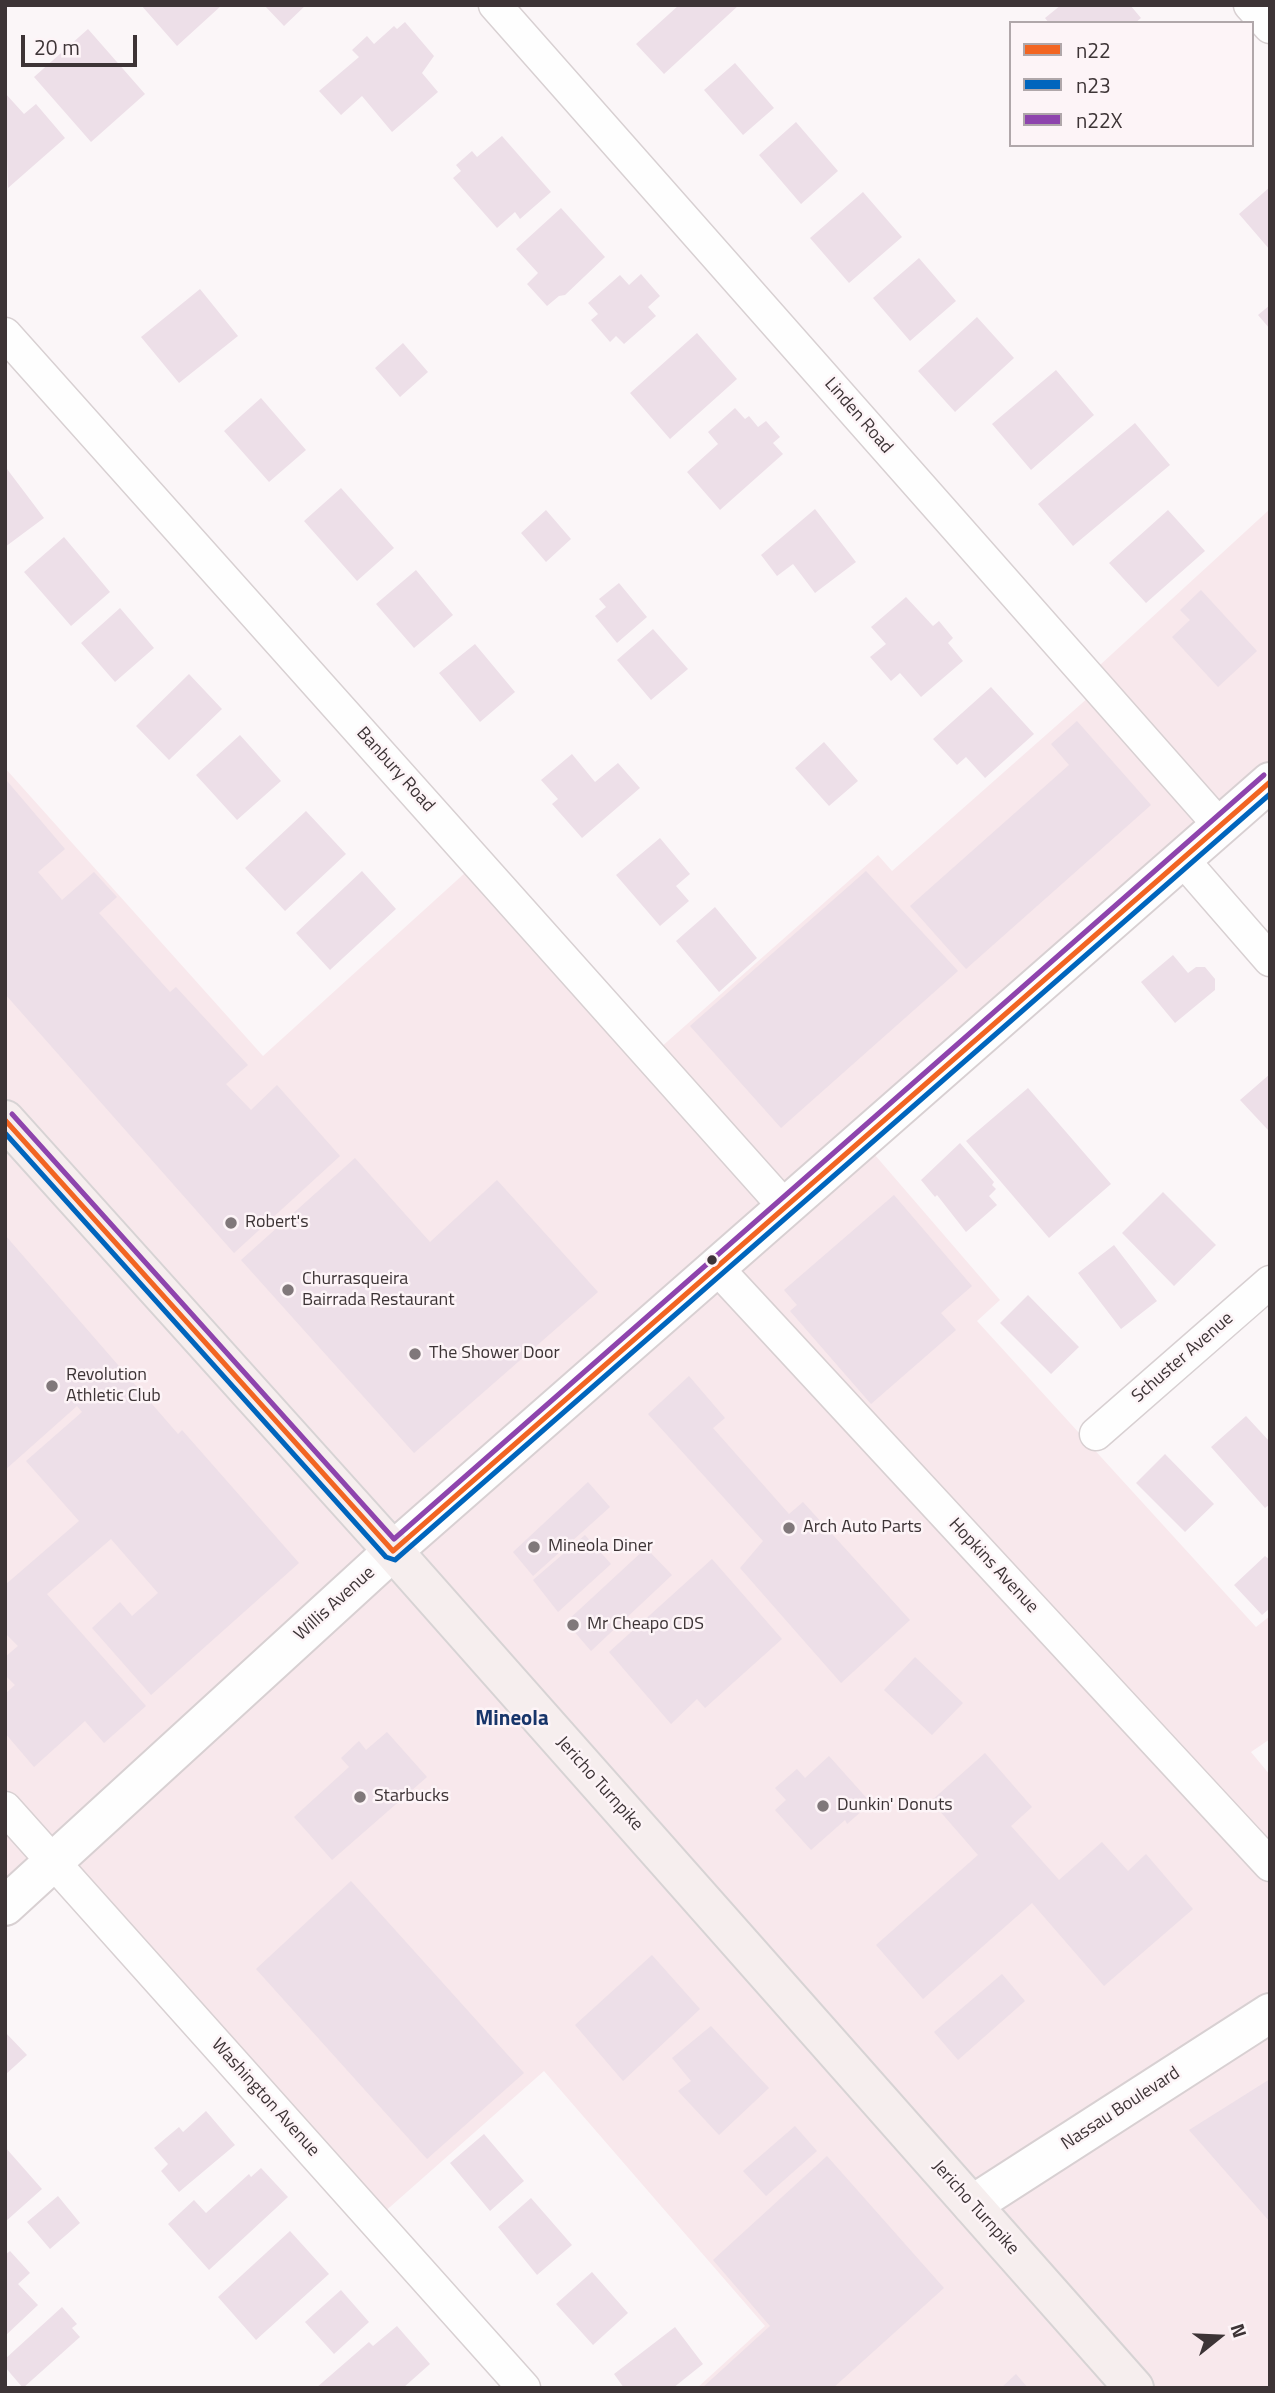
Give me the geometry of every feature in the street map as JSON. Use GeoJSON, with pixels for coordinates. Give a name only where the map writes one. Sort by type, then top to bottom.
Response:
{"type":"FeatureCollection","features":[{"type":"Feature","properties":{"kind":"main road","name":"Willis Avenue"},"geometry":{"type":"LineString","coordinates":[[5,1906],[393,1551],[1270,782]]}},
{"type":"Feature","properties":{"kind":"main road","name":"Jericho Turnpike"},"geometry":{"type":"LineString","coordinates":[[5,1120],[393,1551],[1134,2388]]}},
{"type":"Feature","properties":{"kind":"main road","name":"Nassau Boulevard"},"geometry":{"type":"LineString","coordinates":[[972,2205],[1270,2013]]}},
{"type":"Feature","properties":{"kind":"street","name":"Linden Road"},"geometry":{"type":"LineString","coordinates":[[495,5],[1221,827]]}},
{"type":"Feature","properties":{"kind":"street"},"geometry":{"type":"LineString","coordinates":[[1250,5],[1270,27]]}},
{"type":"Feature","properties":{"kind":"street","name":"Banbury Road"},"geometry":{"type":"LineString","coordinates":[[5,334],[785,1207]]}},
{"type":"Feature","properties":{"kind":"street"},"geometry":{"type":"LineString","coordinates":[[1184,860],[1270,960]]}},
{"type":"Feature","properties":{"kind":"street","name":"Hopkins Avenue"},"geometry":{"type":"LineString","coordinates":[[716,1267],[1270,1865]]}},
{"type":"Feature","properties":{"kind":"street","name":"Schuster Avenue"},"geometry":{"type":"LineString","coordinates":[[1096,1434],[1270,1282]]}},
{"type":"Feature","properties":{"kind":"street","name":"Washington Avenue"},"geometry":{"type":"LineString","coordinates":[[5,1808],[524,2388]]}},
{"type":"Feature","properties":{"kind":"shaded area"},"geometry":{"type":"Polygon","coordinates":[[[1270,509],[1270,782],[862,1140],[1000,1300],[977,1321],[1256,1627],[1270,1616],[1270,1739],[1251,1752],[1270,1775],[1270,2388],[697,2388],[765,2326],[544,2071],[373,2222],[54,1862],[5,1905],[5,768],[263,1056],[477,862],[651,1056],[878,855],[892,871],[1098,689],[1088,676],[1270,509]]]}},
{"type":"Feature","properties":{"kind":"building"},"geometry":{"type":"Polygon","coordinates":[[[141,5],[222,5],[177,46],[141,5]]]}},
{"type":"Feature","properties":{"kind":"building"},"geometry":{"type":"Polygon","coordinates":[[[264,5],[306,5],[284,26],[264,5]]]}},
{"type":"Feature","properties":{"kind":"building"},"geometry":{"type":"Polygon","coordinates":[[[679,5],[739,5],[664,74],[636,44],[679,5]]]}},
{"type":"Feature","properties":{"kind":"building"},"geometry":{"type":"Polygon","coordinates":[[[1061,5],[1130,5],[1141,18],[1137,21],[1047,21],[1045,18],[1061,5]]]}},
{"type":"Feature","properties":{"kind":"building"},"geometry":{"type":"Polygon","coordinates":[[[405,22],[434,56],[422,73],[438,92],[392,132],[362,96],[341,115],[319,91],[359,57],[352,50],[367,36],[374,44],[394,26],[397,29],[405,22]]]}},
{"type":"Feature","properties":{"kind":"building"},"geometry":{"type":"Polygon","coordinates":[[[88,29],[145,94],[91,142],[34,77],[88,29]]]}},
{"type":"Feature","properties":{"kind":"building"},"geometry":{"type":"Polygon","coordinates":[[[735,63],[774,108],[743,135],[704,90],[735,63]]]}},
{"type":"Feature","properties":{"kind":"building"},"geometry":{"type":"Polygon","coordinates":[[[5,93],[24,114],[36,104],[65,138],[8,188],[5,93]]]}},
{"type":"Feature","properties":{"kind":"building"},"geometry":{"type":"Polygon","coordinates":[[[796,122],[838,171],[801,204],[759,155],[796,122]]]}},
{"type":"Feature","properties":{"kind":"building"},"geometry":{"type":"Polygon","coordinates":[[[502,136],[551,192],[520,219],[515,212],[497,228],[453,178],[461,171],[456,165],[472,151],[477,157],[502,136]]]}},
{"type":"Feature","properties":{"kind":"building"},"geometry":{"type":"Polygon","coordinates":[[[1270,187],[1270,250],[1239,214],[1270,187]]]}},
{"type":"Feature","properties":{"kind":"building"},"geometry":{"type":"Polygon","coordinates":[[[863,192],[902,237],[849,283],[810,238],[863,192]]]}},
{"type":"Feature","properties":{"kind":"building"},"geometry":{"type":"Polygon","coordinates":[[[561,208],[605,257],[565,295],[559,296],[547,306],[527,284],[538,273],[516,249],[561,208]]]}},
{"type":"Feature","properties":{"kind":"building"},"geometry":{"type":"Polygon","coordinates":[[[919,258],[956,301],[910,341],[873,298],[919,258]]]}},
{"type":"Feature","properties":{"kind":"building"},"geometry":{"type":"Polygon","coordinates":[[[641,274],[660,296],[648,307],[656,316],[624,344],[616,336],[610,342],[591,320],[598,314],[588,303],[620,275],[629,285],[641,274]]]}},
{"type":"Feature","properties":{"kind":"building"},"geometry":{"type":"Polygon","coordinates":[[[200,289],[238,336],[179,383],[141,337],[200,289]]]}},
{"type":"Feature","properties":{"kind":"building"},"geometry":{"type":"Polygon","coordinates":[[[1270,305],[1270,329],[1258,315],[1270,305]]]}},
{"type":"Feature","properties":{"kind":"building"},"geometry":{"type":"Polygon","coordinates":[[[977,317],[1014,358],[955,412],[918,371],[977,317]]]}},
{"type":"Feature","properties":{"kind":"building"},"geometry":{"type":"Polygon","coordinates":[[[697,333],[737,379],[670,439],[630,393],[697,333]]]}},
{"type":"Feature","properties":{"kind":"building"},"geometry":{"type":"Polygon","coordinates":[[[403,343],[428,372],[400,397],[375,368],[403,343]]]}},
{"type":"Feature","properties":{"kind":"building"},"geometry":{"type":"Polygon","coordinates":[[[1056,370],[1094,415],[1031,470],[992,424],[1056,370]]]}},
{"type":"Feature","properties":{"kind":"building"},"geometry":{"type":"Polygon","coordinates":[[[261,398],[306,450],[269,482],[224,431],[261,398]]]}},
{"type":"Feature","properties":{"kind":"building"},"geometry":{"type":"Polygon","coordinates":[[[735,408],[745,419],[749,416],[758,427],[766,421],[780,437],[773,443],[783,454],[720,510],[687,472],[718,444],[708,432],[735,408]]]}},
{"type":"Feature","properties":{"kind":"building"},"geometry":{"type":"Polygon","coordinates":[[[1135,423],[1170,465],[1073,546],[1038,504],[1135,423]]]}},
{"type":"Feature","properties":{"kind":"building"},"geometry":{"type":"Polygon","coordinates":[[[7,469],[44,518],[5,547],[5,470],[7,469]]]}},
{"type":"Feature","properties":{"kind":"building"},"geometry":{"type":"Polygon","coordinates":[[[341,488],[394,548],[357,581],[304,521],[341,488]]]}},
{"type":"Feature","properties":{"kind":"building"},"geometry":{"type":"Polygon","coordinates":[[[815,509],[856,562],[815,593],[793,564],[777,576],[761,555],[815,509]]]}},
{"type":"Feature","properties":{"kind":"building"},"geometry":{"type":"Polygon","coordinates":[[[546,510],[571,539],[546,562],[521,533],[546,510]]]}},
{"type":"Feature","properties":{"kind":"building"},"geometry":{"type":"Polygon","coordinates":[[[1168,510],[1205,551],[1146,603],[1109,563],[1168,510]]]}},
{"type":"Feature","properties":{"kind":"building"},"geometry":{"type":"Polygon","coordinates":[[[64,537],[110,592],[71,626],[24,572],[64,537]]]}},
{"type":"Feature","properties":{"kind":"building"},"geometry":{"type":"Polygon","coordinates":[[[416,570],[453,615],[414,648],[376,604],[416,570]]]}},
{"type":"Feature","properties":{"kind":"building"},"geometry":{"type":"Polygon","coordinates":[[[619,583],[647,617],[617,643],[595,616],[606,607],[599,599],[619,583]]]}},
{"type":"Feature","properties":{"kind":"building"},"geometry":{"type":"Polygon","coordinates":[[[1201,590],[1257,651],[1218,687],[1172,637],[1190,620],[1180,610],[1201,590]]]}},
{"type":"Feature","properties":{"kind":"building"},"geometry":{"type":"Polygon","coordinates":[[[906,597],[933,626],[939,621],[953,638],[948,643],[963,661],[921,697],[900,673],[891,681],[870,657],[886,644],[871,627],[906,597]]]}},
{"type":"Feature","properties":{"kind":"building"},"geometry":{"type":"Polygon","coordinates":[[[120,608],[154,648],[115,682],[81,643],[120,608]]]}},
{"type":"Feature","properties":{"kind":"building"},"geometry":{"type":"Polygon","coordinates":[[[653,629],[688,669],[651,700],[617,660],[653,629]]]}},
{"type":"Feature","properties":{"kind":"building"},"geometry":{"type":"Polygon","coordinates":[[[475,644],[515,692],[480,722],[439,673],[475,644]]]}},
{"type":"Feature","properties":{"kind":"building"},"geometry":{"type":"Polygon","coordinates":[[[189,674],[222,709],[169,760],[136,726],[189,674]]]}},
{"type":"Feature","properties":{"kind":"building"},"geometry":{"type":"Polygon","coordinates":[[[991,687],[1034,734],[985,778],[966,757],[957,765],[933,739],[991,687]]]}},
{"type":"Feature","properties":{"kind":"building"},"geometry":{"type":"Polygon","coordinates":[[[1077,721],[1151,805],[966,969],[910,906],[1069,765],[1051,744],[1077,721]]]}},
{"type":"Feature","properties":{"kind":"building"},"geometry":{"type":"Polygon","coordinates":[[[240,735],[281,781],[237,820],[196,775],[240,735]]]}},
{"type":"Feature","properties":{"kind":"building"},"geometry":{"type":"Polygon","coordinates":[[[824,742],[858,781],[829,806],[795,768],[824,742]]]}},
{"type":"Feature","properties":{"kind":"building"},"geometry":{"type":"Polygon","coordinates":[[[572,754],[595,782],[618,763],[640,788],[582,838],[552,804],[558,799],[541,780],[572,754]]]}},
{"type":"Feature","properties":{"kind":"building"},"geometry":{"type":"Polygon","coordinates":[[[7,781],[65,849],[38,872],[62,900],[94,872],[117,897],[99,913],[170,992],[176,987],[248,1065],[226,1084],[251,1110],[277,1085],[340,1156],[234,1253],[5,994],[7,781]]]}},
{"type":"Feature","properties":{"kind":"building"},"geometry":{"type":"Polygon","coordinates":[[[306,811],[346,854],[285,911],[245,868],[306,811]]]}},
{"type":"Feature","properties":{"kind":"building"},"geometry":{"type":"Polygon","coordinates":[[[660,838],[690,874],[676,886],[689,901],[660,926],[616,875],[660,838]]]}},
{"type":"Feature","properties":{"kind":"building"},"geometry":{"type":"Polygon","coordinates":[[[362,871],[396,909],[330,970],[296,933],[362,871]]]}},
{"type":"Feature","properties":{"kind":"building"},"geometry":{"type":"Polygon","coordinates":[[[866,871],[958,971],[781,1128],[690,1026],[866,871]]]}},
{"type":"Feature","properties":{"kind":"building"},"geometry":{"type":"Polygon","coordinates":[[[715,907],[757,958],[719,992],[676,941],[715,907]]]}},
{"type":"Feature","properties":{"kind":"building"},"geometry":{"type":"Polygon","coordinates":[[[1173,955],[1188,973],[1196,967],[1205,967],[1215,979],[1215,990],[1175,1023],[1141,982],[1173,955]]]}},
{"type":"Feature","properties":{"kind":"building"},"geometry":{"type":"Polygon","coordinates":[[[1270,1074],[1270,1129],[1268,1130],[1240,1100],[1270,1074]]]}},
{"type":"Feature","properties":{"kind":"building"},"geometry":{"type":"Polygon","coordinates":[[[1028,1088],[1111,1184],[1049,1238],[966,1141],[1028,1088]]]}},
{"type":"Feature","properties":{"kind":"building"},"geometry":{"type":"Polygon","coordinates":[[[960,1143],[994,1182],[992,1185],[996,1189],[989,1196],[997,1205],[966,1232],[937,1195],[935,1197],[921,1180],[960,1143]]]}},
{"type":"Feature","properties":{"kind":"building"},"geometry":{"type":"Polygon","coordinates":[[[355,1158],[430,1242],[497,1180],[598,1292],[414,1453],[241,1260],[355,1158]]]}},
{"type":"Feature","properties":{"kind":"building"},"geometry":{"type":"Polygon","coordinates":[[[1163,1192],[1216,1245],[1174,1286],[1122,1233],[1163,1192]]]}},
{"type":"Feature","properties":{"kind":"building"},"geometry":{"type":"Polygon","coordinates":[[[894,1195],[972,1286],[941,1313],[956,1330],[871,1404],[790,1311],[797,1305],[784,1290],[894,1195]]]}},
{"type":"Feature","properties":{"kind":"building"},"geometry":{"type":"Polygon","coordinates":[[[5,1235],[178,1434],[182,1430],[299,1563],[151,1695],[92,1628],[120,1602],[132,1616],[158,1593],[111,1539],[47,1594],[146,1706],[104,1743],[85,1721],[34,1767],[5,1733],[5,1694],[15,1685],[5,1675],[5,1657],[18,1646],[5,1633],[5,1585],[79,1521],[26,1461],[82,1412],[77,1406],[5,1470],[5,1235]]]}},
{"type":"Feature","properties":{"kind":"building"},"geometry":{"type":"Polygon","coordinates":[[[1114,1245],[1157,1301],[1121,1329],[1078,1273],[1114,1245]]]}},
{"type":"Feature","properties":{"kind":"building"},"geometry":{"type":"Polygon","coordinates":[[[1028,1295],[1079,1347],[1051,1374],[1000,1323],[1028,1295]]]}},
{"type":"Feature","properties":{"kind":"building","name":"Arch Auto Parts"},"geometry":{"type":"Polygon","coordinates":[[[689,1376],[725,1418],[713,1428],[789,1514],[803,1502],[910,1620],[841,1683],[740,1568],[763,1541],[648,1414],[689,1376]]]}},
{"type":"Feature","properties":{"kind":"building"},"geometry":{"type":"Polygon","coordinates":[[[1246,1416],[1270,1442],[1270,1504],[1265,1508],[1211,1447],[1246,1416]]]}},
{"type":"Feature","properties":{"kind":"building"},"geometry":{"type":"Polygon","coordinates":[[[1165,1454],[1214,1504],[1185,1532],[1136,1483],[1165,1454]]]}},
{"type":"Feature","properties":{"kind":"building"},"geometry":{"type":"Polygon","coordinates":[[[588,1482],[610,1507],[533,1576],[513,1552],[588,1482]]]}},
{"type":"Feature","properties":{"kind":"building"},"geometry":{"type":"Polygon","coordinates":[[[585,1535],[611,1564],[558,1612],[533,1580],[585,1535]]]}},
{"type":"Feature","properties":{"kind":"building"},"geometry":{"type":"Polygon","coordinates":[[[646,1548],[672,1575],[591,1651],[566,1622],[646,1548]]]}},
{"type":"Feature","properties":{"kind":"building"},"geometry":{"type":"Polygon","coordinates":[[[1265,1556],[1270,1560],[1270,1608],[1262,1615],[1234,1585],[1265,1556]]]}},
{"type":"Feature","properties":{"kind":"building"},"geometry":{"type":"Polygon","coordinates":[[[712,1559],[782,1639],[705,1708],[697,1699],[671,1724],[609,1652],[712,1559]]]}},
{"type":"Feature","properties":{"kind":"building"},"geometry":{"type":"Polygon","coordinates":[[[915,1657],[963,1703],[932,1735],[884,1690],[915,1657]]]}},
{"type":"Feature","properties":{"kind":"building","name":"Starbucks"},"geometry":{"type":"Polygon","coordinates":[[[387,1732],[427,1777],[332,1860],[294,1817],[349,1767],[341,1758],[359,1741],[366,1750],[387,1732]]]}},
{"type":"Feature","properties":{"kind":"building"},"geometry":{"type":"Polygon","coordinates":[[[985,1753],[1032,1807],[1011,1826],[1059,1880],[1102,1842],[1128,1871],[1146,1854],[1193,1909],[1104,1986],[1032,1903],[923,1999],[876,1945],[978,1855],[931,1801],[985,1753]]]}},
{"type":"Feature","properties":{"kind":"building","name":"Dunkin' Donuts"},"geometry":{"type":"Polygon","coordinates":[[[829,1756],[871,1803],[847,1824],[845,1820],[811,1850],[775,1810],[786,1800],[775,1788],[797,1769],[805,1778],[829,1756]]]}},
{"type":"Feature","properties":{"kind":"building"},"geometry":{"type":"Polygon","coordinates":[[[351,1881],[524,2073],[427,2159],[256,1969],[351,1881]]]}},
{"type":"Feature","properties":{"kind":"building"},"geometry":{"type":"Polygon","coordinates":[[[652,1955],[700,2009],[623,2081],[575,2025],[652,1955]]]}},
{"type":"Feature","properties":{"kind":"building"},"geometry":{"type":"Polygon","coordinates":[[[1002,1974],[1025,2001],[958,2060],[934,2032],[1002,1974]]]}},
{"type":"Feature","properties":{"kind":"building"},"geometry":{"type":"Polygon","coordinates":[[[711,2026],[769,2088],[719,2135],[678,2091],[691,2081],[672,2058],[711,2026]]]}},
{"type":"Feature","properties":{"kind":"building"},"geometry":{"type":"Polygon","coordinates":[[[5,2032],[27,2055],[5,2075],[5,2032]]]}},
{"type":"Feature","properties":{"kind":"building"},"geometry":{"type":"Polygon","coordinates":[[[1270,2079],[1270,2222],[1189,2130],[1270,2079]]]}},
{"type":"Feature","properties":{"kind":"building"},"geometry":{"type":"Polygon","coordinates":[[[206,2111],[235,2145],[179,2192],[161,2171],[168,2164],[154,2148],[179,2127],[183,2132],[206,2111]]]}},
{"type":"Feature","properties":{"kind":"building"},"geometry":{"type":"Polygon","coordinates":[[[795,2126],[817,2151],[766,2196],[743,2171],[795,2126]]]}},
{"type":"Feature","properties":{"kind":"building"},"geometry":{"type":"Polygon","coordinates":[[[484,2134],[524,2181],[490,2211],[450,2163],[484,2134]]]}},
{"type":"Feature","properties":{"kind":"building"},"geometry":{"type":"Polygon","coordinates":[[[5,2147],[42,2189],[5,2222],[5,2147]]]}},
{"type":"Feature","properties":{"kind":"building"},"geometry":{"type":"Polygon","coordinates":[[[827,2156],[944,2288],[833,2388],[702,2388],[770,2326],[713,2260],[827,2156]]]}},
{"type":"Feature","properties":{"kind":"building"},"geometry":{"type":"Polygon","coordinates":[[[261,2168],[288,2197],[209,2270],[168,2224],[194,2200],[206,2213],[249,2174],[251,2177],[261,2168]]]}},
{"type":"Feature","properties":{"kind":"building"},"geometry":{"type":"Polygon","coordinates":[[[58,2196],[80,2223],[50,2249],[27,2222],[58,2196]]]}},
{"type":"Feature","properties":{"kind":"building"},"geometry":{"type":"Polygon","coordinates":[[[531,2198],[572,2245],[537,2275],[498,2227],[531,2198]]]}},
{"type":"Feature","properties":{"kind":"building"},"geometry":{"type":"Polygon","coordinates":[[[290,2231],[329,2274],[256,2340],[218,2297],[290,2231]]]}},
{"type":"Feature","properties":{"kind":"building"},"geometry":{"type":"Polygon","coordinates":[[[10,2251],[30,2273],[18,2284],[38,2305],[5,2336],[5,2255],[10,2251]]]}},
{"type":"Feature","properties":{"kind":"building"},"geometry":{"type":"Polygon","coordinates":[[[592,2272],[628,2313],[593,2345],[556,2304],[592,2272]]]}},
{"type":"Feature","properties":{"kind":"building"},"geometry":{"type":"Polygon","coordinates":[[[341,2290],[369,2322],[334,2354],[305,2322],[341,2290]]]}},
{"type":"Feature","properties":{"kind":"building"},"geometry":{"type":"Polygon","coordinates":[[[62,2307],[77,2324],[72,2328],[80,2337],[23,2388],[5,2367],[5,2359],[62,2307]]]}},
{"type":"Feature","properties":{"kind":"building"},"geometry":{"type":"Polygon","coordinates":[[[397,2326],[430,2364],[403,2388],[316,2388],[369,2342],[373,2346],[397,2326]]]}},
{"type":"Feature","properties":{"kind":"building"},"geometry":{"type":"Polygon","coordinates":[[[675,2327],[703,2364],[673,2388],[624,2388],[614,2374],[675,2327]]]}},
{"type":"Feature","properties":{"kind":"building"},"geometry":{"type":"Polygon","coordinates":[[[1016,2374],[1028,2388],[1001,2388],[1016,2374]]]}},
{"type":"Feature","properties":{"kind":"transit line","name":"n22X"},"geometry":{"type":"LineString","coordinates":[[12,1114],[394,1539],[1264,775]]}},
{"type":"Feature","properties":{"kind":"transit line","name":"n22"},"geometry":{"type":"LineString","coordinates":[[393,1551],[1270,782]]}},
{"type":"Feature","properties":{"kind":"transit line","name":"n23"},"geometry":{"type":"LineString","coordinates":[[5,1133],[386,1557],[395,1560],[1270,794]]}},
{"type":"Feature","properties":{"kind":"transit line","name":"n22"},"geometry":{"type":"LineString","coordinates":[[5,1120],[393,1551]]}},
{"type":"Feature","properties":{"kind":"place","name":"Robert's"},"geometry":{"type":"Point","coordinates":[231,1223]}},
{"type":"Feature","properties":{"kind":"place","name":"Churrasqueira Bairrada Restaurant"},"geometry":{"type":"Point","coordinates":[288,1290]}},
{"type":"Feature","properties":{"kind":"place","name":"The Shower Door"},"geometry":{"type":"Point","coordinates":[415,1354]}},
{"type":"Feature","properties":{"kind":"place","name":"Revolution Athletic Club"},"geometry":{"type":"Point","coordinates":[52,1386]}},
{"type":"Feature","properties":{"kind":"place","name":"Arch Auto Parts"},"geometry":{"type":"Point","coordinates":[789,1528]}},
{"type":"Feature","properties":{"kind":"place","name":"Mineola Diner"},"geometry":{"type":"Point","coordinates":[534,1547]}},
{"type":"Feature","properties":{"kind":"place","name":"Mr Cheapo CDS"},"geometry":{"type":"Point","coordinates":[573,1625]}},
{"type":"Feature","properties":{"kind":"place","name":"Starbucks"},"geometry":{"type":"Point","coordinates":[360,1797]}},
{"type":"Feature","properties":{"kind":"place","name":"Dunkin' Donuts"},"geometry":{"type":"Point","coordinates":[823,1806]}},
{"type":"Feature","properties":{"kind":"district","name":"Mineola"},"geometry":{"type":"Point","coordinates":[512,1720]}}]}
